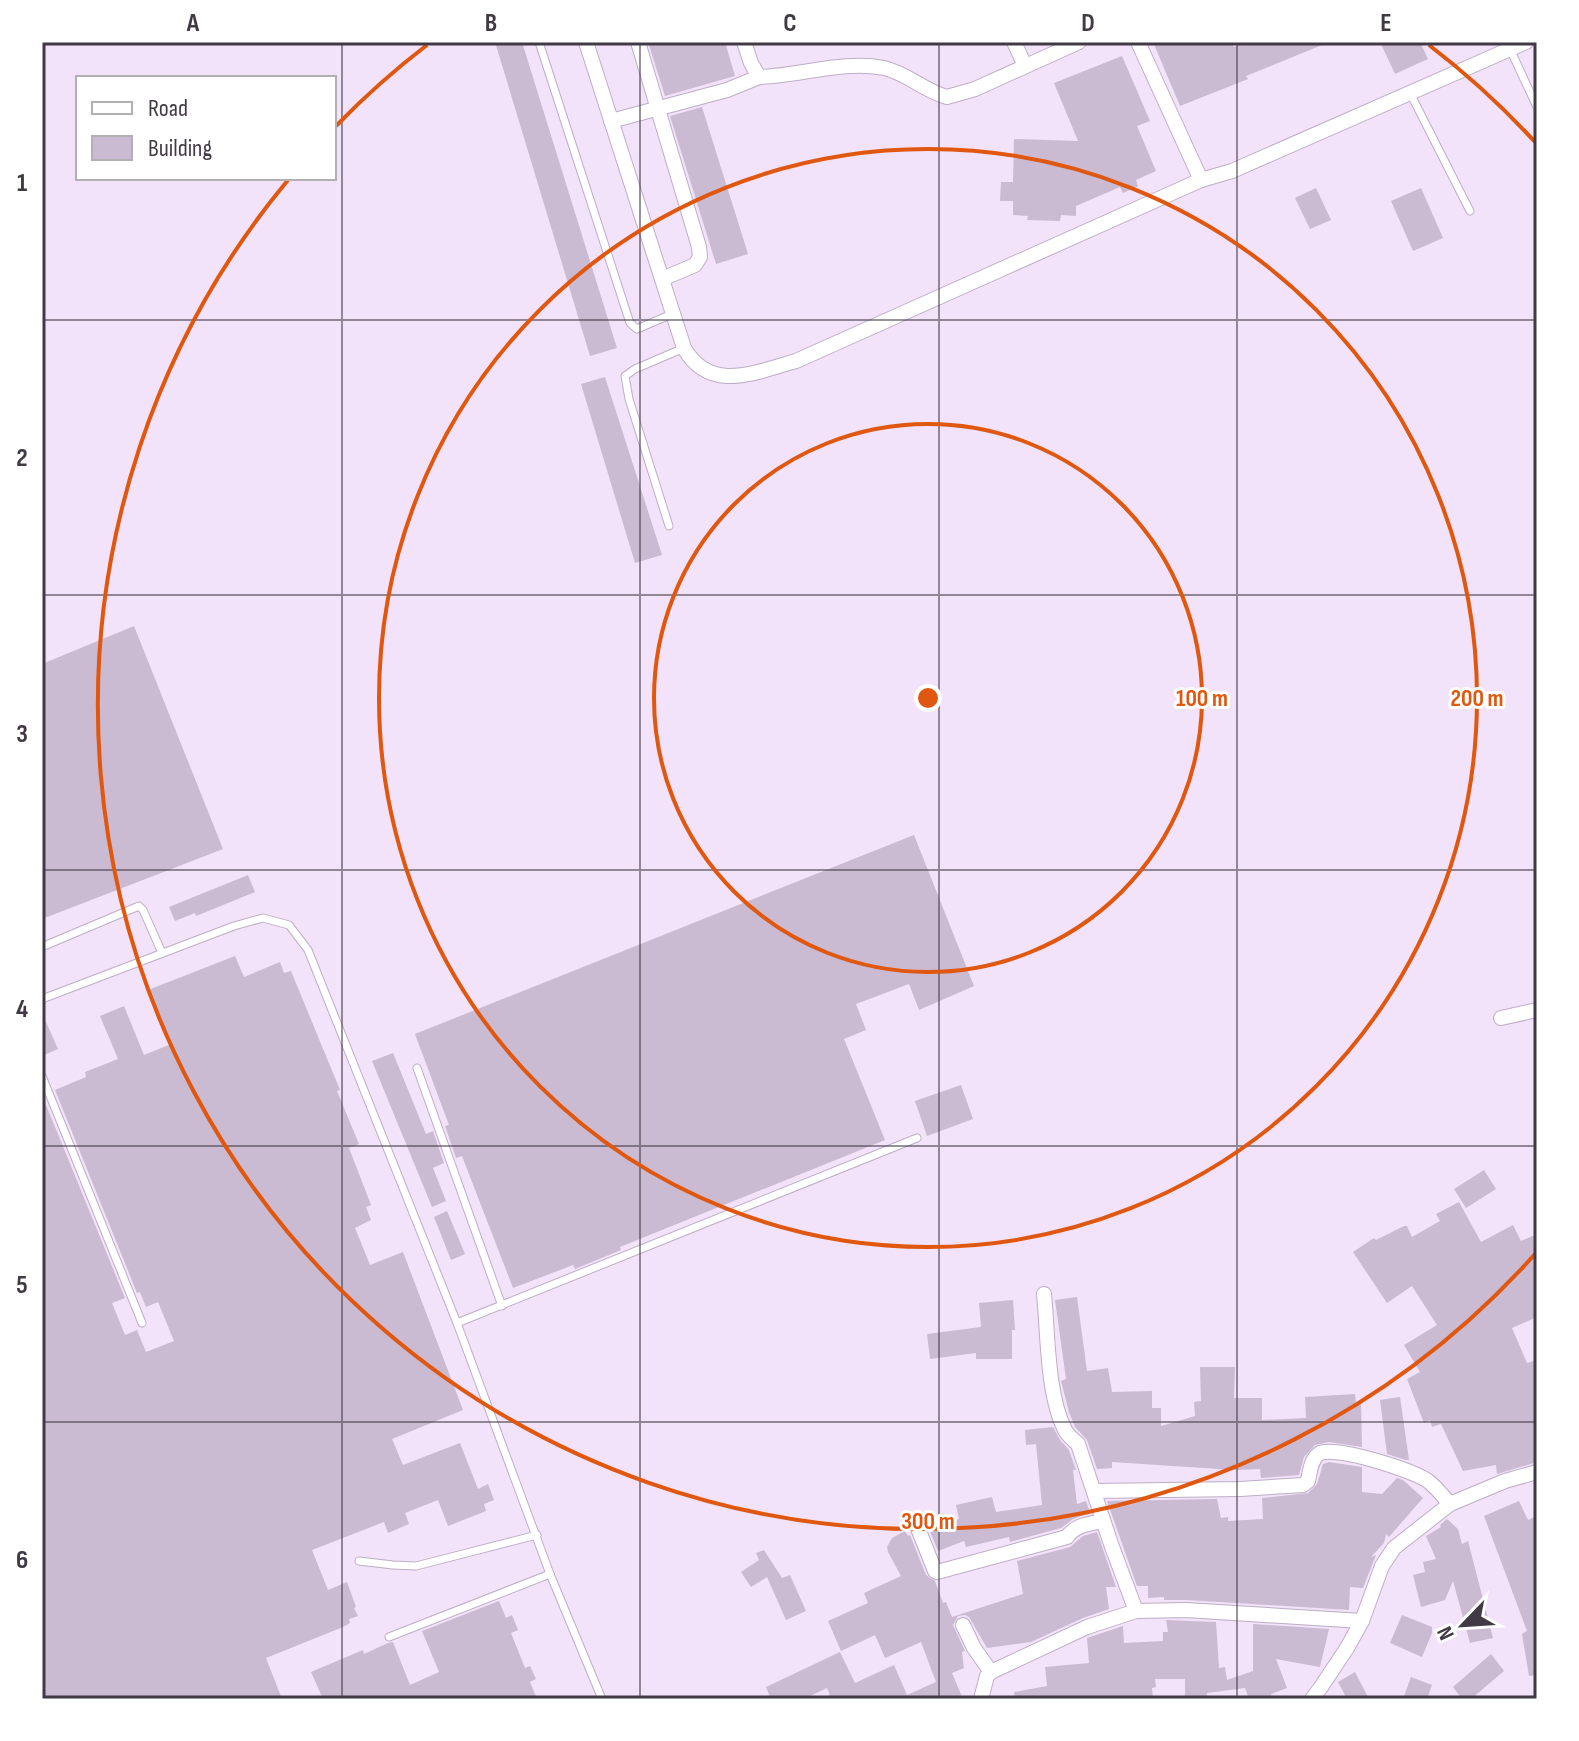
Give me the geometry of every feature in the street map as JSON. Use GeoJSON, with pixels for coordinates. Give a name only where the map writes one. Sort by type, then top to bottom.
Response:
{"type":"FeatureCollection","features":[{"type":"Feature","properties":{"kind":"street"},"geometry":{"type":"LineString","coordinates":[[586,42],[684,348],[696,364],[720,376],[738,377],[796,361],[1201,180],[1232,171],[1526,42]]}},
{"type":"Feature","properties":{"kind":"street"},"geometry":{"type":"LineString","coordinates":[[638,42],[699,247],[700,257],[695,265],[662,279]]}},
{"type":"Feature","properties":{"kind":"street"},"geometry":{"type":"LineString","coordinates":[[744,42],[759,77]]}},
{"type":"Feature","properties":{"kind":"street"},"geometry":{"type":"LineString","coordinates":[[1014,42],[1025,66]]}},
{"type":"Feature","properties":{"kind":"street"},"geometry":{"type":"LineString","coordinates":[[611,121],[727,90],[759,77],[782,77],[848,67],[892,70],[942,96],[952,97],[1079,42]]}},
{"type":"Feature","properties":{"kind":"street"},"geometry":{"type":"LineString","coordinates":[[1138,42],[1201,180]]}},
{"type":"Feature","properties":{"kind":"street"},"geometry":{"type":"LineString","coordinates":[[1501,1018],[1537,1010]]}},
{"type":"Feature","properties":{"kind":"street"},"geometry":{"type":"LineString","coordinates":[[1044,1294],[1052,1386],[1058,1413],[1067,1433],[1078,1444],[1136,1611]]}},
{"type":"Feature","properties":{"kind":"street"},"geometry":{"type":"LineString","coordinates":[[1094,1491],[1301,1485],[1308,1481],[1313,1460],[1325,1452],[1358,1456],[1410,1472],[1428,1482],[1450,1504]]}},
{"type":"Feature","properties":{"kind":"street"},"geometry":{"type":"LineString","coordinates":[[1312,1699],[1362,1621],[1386,1557],[1450,1504],[1505,1481],[1537,1472]]}},
{"type":"Feature","properties":{"kind":"street"},"geometry":{"type":"LineString","coordinates":[[917,1526],[937,1572],[1067,1537],[1073,1529],[1103,1521]]}},
{"type":"Feature","properties":{"kind":"street"},"geometry":{"type":"LineString","coordinates":[[981,1699],[991,1672],[1087,1627],[1136,1611],[1186,1610],[1362,1621]]}},
{"type":"Feature","properties":{"kind":"street"},"geometry":{"type":"LineString","coordinates":[[963,1625],[991,1672]]}},
{"type":"Feature","properties":{"kind":"lane"},"geometry":{"type":"LineString","coordinates":[[539,42],[630,323],[637,329],[672,314]]}},
{"type":"Feature","properties":{"kind":"lane"},"geometry":{"type":"LineString","coordinates":[[1510,49],[1537,107]]}},
{"type":"Feature","properties":{"kind":"lane"},"geometry":{"type":"LineString","coordinates":[[1410,93],[1470,211]]}},
{"type":"Feature","properties":{"kind":"lane"},"geometry":{"type":"LineString","coordinates":[[669,526],[629,399],[625,376],[684,348]]}},
{"type":"Feature","properties":{"kind":"lane"},"geometry":{"type":"LineString","coordinates":[[44,946],[139,906],[162,953]]}},
{"type":"Feature","properties":{"kind":"lane"},"geometry":{"type":"LineString","coordinates":[[42,999],[234,926],[263,918],[289,925],[308,950],[457,1323],[550,1574],[602,1699]]}},
{"type":"Feature","properties":{"kind":"lane"},"geometry":{"type":"LineString","coordinates":[[417,1068],[502,1306]]}},
{"type":"Feature","properties":{"kind":"lane"},"geometry":{"type":"LineString","coordinates":[[42,1076],[142,1323]]}},
{"type":"Feature","properties":{"kind":"lane"},"geometry":{"type":"LineString","coordinates":[[457,1323],[917,1138]]}},
{"type":"Feature","properties":{"kind":"lane"},"geometry":{"type":"LineString","coordinates":[[359,1561],[416,1566],[537,1535]]}},
{"type":"Feature","properties":{"kind":"lane"},"geometry":{"type":"LineString","coordinates":[[389,1637],[550,1574]]}},
{"type":"Feature","properties":{"kind":"building"},"geometry":{"type":"Polygon","coordinates":[[[495,42],[522,42],[617,348],[590,356],[495,42]]]}},
{"type":"Feature","properties":{"kind":"building"},"geometry":{"type":"Polygon","coordinates":[[[648,42],[725,42],[735,76],[665,96],[648,42]]]}},
{"type":"Feature","properties":{"kind":"building"},"geometry":{"type":"Polygon","coordinates":[[[1153,42],[1232,42],[1234,47],[1246,42],[1327,43],[1180,106],[1153,42]]]}},
{"type":"Feature","properties":{"kind":"building"},"geometry":{"type":"Polygon","coordinates":[[[1380,42],[1420,42],[1428,59],[1395,74],[1380,42]]]}},
{"type":"Feature","properties":{"kind":"building"},"geometry":{"type":"Polygon","coordinates":[[[1122,56],[1150,121],[1137,126],[1156,171],[1136,180],[1138,186],[1123,193],[1120,187],[1076,206],[1076,216],[1061,215],[1060,221],[1027,220],[1028,216],[1013,215],[1013,201],[1000,201],[1001,182],[1013,182],[1014,139],[1078,141],[1054,83],[1122,56]]]}},
{"type":"Feature","properties":{"kind":"building"},"geometry":{"type":"Polygon","coordinates":[[[702,107],[748,254],[716,264],[670,116],[702,107]]]}},
{"type":"Feature","properties":{"kind":"building"},"geometry":{"type":"Polygon","coordinates":[[[1316,188],[1331,220],[1310,229],[1295,198],[1316,188]]]}},
{"type":"Feature","properties":{"kind":"building"},"geometry":{"type":"Polygon","coordinates":[[[1421,188],[1443,238],[1413,251],[1391,201],[1421,188]]]}},
{"type":"Feature","properties":{"kind":"building"},"geometry":{"type":"Polygon","coordinates":[[[605,377],[662,555],[635,563],[581,384],[605,377]]]}},
{"type":"Feature","properties":{"kind":"building"},"geometry":{"type":"Polygon","coordinates":[[[134,626],[223,849],[42,919],[42,664],[134,626]]]}},
{"type":"Feature","properties":{"kind":"building"},"geometry":{"type":"Polygon","coordinates":[[[914,835],[974,986],[919,1010],[909,984],[856,1004],[866,1030],[844,1039],[885,1140],[620,1247],[621,1250],[575,1269],[573,1265],[513,1288],[462,1156],[456,1158],[445,1126],[449,1125],[415,1034],[914,835]]]}},
{"type":"Feature","properties":{"kind":"building"},"geometry":{"type":"Polygon","coordinates":[[[248,875],[255,892],[196,916],[195,913],[175,921],[169,907],[248,875]]]}},
{"type":"Feature","properties":{"kind":"building"},"geometry":{"type":"Polygon","coordinates":[[[235,956],[244,977],[280,962],[284,973],[291,971],[359,1144],[349,1148],[371,1205],[366,1207],[371,1220],[355,1228],[370,1265],[403,1252],[463,1410],[392,1439],[403,1465],[460,1443],[478,1489],[488,1484],[494,1500],[484,1504],[486,1511],[448,1526],[438,1500],[405,1513],[409,1524],[388,1533],[384,1522],[312,1550],[328,1590],[347,1582],[358,1616],[349,1619],[350,1623],[343,1627],[266,1658],[282,1699],[42,1699],[42,1095],[125,1298],[112,1303],[125,1335],[137,1330],[146,1352],[174,1341],[158,1302],[146,1307],[140,1292],[137,1293],[55,1090],[86,1077],[85,1072],[118,1059],[100,1016],[124,1006],[144,1055],[171,1044],[148,990],[235,956]]]}},
{"type":"Feature","properties":{"kind":"building"},"geometry":{"type":"Polygon","coordinates":[[[42,1013],[58,1049],[42,1056],[42,1013]]]}},
{"type":"Feature","properties":{"kind":"building"},"geometry":{"type":"Polygon","coordinates":[[[393,1053],[426,1134],[433,1131],[444,1163],[433,1168],[446,1201],[432,1207],[372,1061],[393,1053]]]}},
{"type":"Feature","properties":{"kind":"building"},"geometry":{"type":"Polygon","coordinates":[[[961,1085],[973,1119],[927,1136],[915,1101],[961,1085]]]}},
{"type":"Feature","properties":{"kind":"building"},"geometry":{"type":"Polygon","coordinates":[[[1484,1170],[1496,1189],[1466,1208],[1454,1189],[1484,1170]]]}},
{"type":"Feature","properties":{"kind":"building"},"geometry":{"type":"Polygon","coordinates":[[[1459,1202],[1481,1242],[1513,1225],[1521,1241],[1537,1234],[1537,1317],[1512,1328],[1527,1363],[1537,1360],[1537,1462],[1497,1474],[1496,1465],[1463,1471],[1441,1424],[1432,1427],[1430,1420],[1424,1423],[1407,1379],[1420,1372],[1404,1345],[1437,1325],[1412,1286],[1387,1303],[1353,1252],[1374,1238],[1376,1240],[1404,1226],[1407,1226],[1412,1237],[1440,1221],[1436,1214],[1459,1202]]]}},
{"type":"Feature","properties":{"kind":"building"},"geometry":{"type":"Polygon","coordinates":[[[447,1211],[465,1254],[451,1260],[434,1217],[447,1211]]]}},
{"type":"Feature","properties":{"kind":"building"},"geometry":{"type":"Polygon","coordinates":[[[1077,1297],[1087,1371],[1108,1368],[1112,1392],[1152,1391],[1152,1408],[1161,1408],[1161,1426],[1195,1416],[1194,1402],[1201,1401],[1200,1367],[1235,1367],[1234,1398],[1262,1398],[1262,1420],[1306,1418],[1305,1397],[1355,1394],[1356,1403],[1361,1402],[1362,1447],[1329,1442],[1315,1445],[1304,1457],[1299,1475],[1261,1478],[1260,1469],[1112,1462],[1112,1468],[1097,1469],[1087,1440],[1075,1427],[1061,1381],[1066,1379],[1055,1300],[1077,1297]]]}},
{"type":"Feature","properties":{"kind":"building"},"geometry":{"type":"Polygon","coordinates":[[[1013,1300],[1015,1330],[1012,1330],[1012,1359],[976,1359],[976,1353],[930,1359],[927,1334],[981,1327],[979,1303],[1013,1300]]]}},
{"type":"Feature","properties":{"kind":"building"},"geometry":{"type":"Polygon","coordinates":[[[1400,1397],[1409,1460],[1387,1454],[1380,1400],[1400,1397]]]}},
{"type":"Feature","properties":{"kind":"building"},"geometry":{"type":"Polygon","coordinates":[[[1053,1427],[1069,1450],[1076,1470],[1073,1470],[1077,1504],[1086,1501],[1090,1513],[1073,1519],[1061,1528],[1010,1542],[1009,1537],[966,1547],[964,1541],[938,1551],[929,1529],[959,1519],[956,1505],[992,1497],[996,1512],[1042,1505],[1036,1444],[1026,1445],[1025,1430],[1053,1427]]]}},
{"type":"Feature","properties":{"kind":"building"},"geometry":{"type":"Polygon","coordinates":[[[1329,1462],[1362,1467],[1362,1492],[1382,1494],[1397,1478],[1423,1498],[1389,1537],[1386,1534],[1384,1543],[1371,1557],[1376,1555],[1363,1588],[1350,1587],[1349,1610],[1164,1600],[1164,1597],[1148,1598],[1148,1586],[1137,1586],[1107,1501],[1217,1499],[1221,1518],[1228,1517],[1228,1521],[1263,1519],[1262,1498],[1308,1493],[1317,1484],[1323,1464],[1329,1462]]]}},
{"type":"Feature","properties":{"kind":"building"},"geometry":{"type":"Polygon","coordinates":[[[1519,1501],[1528,1520],[1537,1516],[1537,1675],[1529,1676],[1522,1634],[1527,1631],[1484,1516],[1519,1501]]]}},
{"type":"Feature","properties":{"kind":"building"},"geometry":{"type":"Polygon","coordinates":[[[1447,1519],[1458,1529],[1462,1544],[1468,1541],[1493,1638],[1470,1643],[1453,1581],[1445,1600],[1421,1607],[1413,1575],[1425,1572],[1423,1562],[1436,1559],[1426,1536],[1441,1527],[1447,1519]]]}},
{"type":"Feature","properties":{"kind":"building"},"geometry":{"type":"Polygon","coordinates":[[[905,1531],[910,1535],[926,1575],[935,1581],[952,1617],[1023,1594],[1017,1561],[1070,1547],[1083,1536],[1097,1532],[1116,1587],[1106,1587],[1109,1609],[1031,1642],[987,1648],[969,1617],[958,1616],[953,1625],[965,1651],[962,1652],[964,1668],[952,1673],[963,1699],[822,1699],[830,1695],[827,1688],[804,1699],[771,1699],[766,1687],[840,1652],[855,1683],[894,1665],[907,1695],[936,1682],[921,1642],[885,1658],[875,1635],[841,1651],[828,1621],[868,1603],[864,1593],[901,1576],[887,1547],[892,1538],[905,1531]]]}},
{"type":"Feature","properties":{"kind":"building"},"geometry":{"type":"Polygon","coordinates":[[[764,1550],[782,1578],[790,1575],[806,1611],[786,1620],[767,1577],[751,1587],[741,1572],[759,1560],[756,1553],[764,1550]]]}},
{"type":"Feature","properties":{"kind":"building"},"geometry":{"type":"Polygon","coordinates":[[[499,1601],[506,1618],[512,1615],[518,1630],[511,1633],[525,1668],[530,1666],[536,1679],[530,1682],[537,1699],[323,1699],[311,1672],[388,1643],[393,1642],[410,1685],[439,1672],[422,1631],[499,1601]]]}},
{"type":"Feature","properties":{"kind":"building"},"geometry":{"type":"Polygon","coordinates":[[[1402,1615],[1432,1627],[1422,1657],[1390,1643],[1402,1615]]]}},
{"type":"Feature","properties":{"kind":"building"},"geometry":{"type":"Polygon","coordinates":[[[1166,1620],[1216,1622],[1219,1668],[1225,1667],[1227,1680],[1253,1671],[1253,1624],[1329,1629],[1320,1667],[1276,1659],[1287,1688],[1271,1694],[1273,1699],[1249,1699],[1245,1688],[1207,1693],[1207,1699],[1185,1699],[1185,1679],[1155,1679],[1153,1699],[1015,1699],[1014,1692],[1047,1686],[1045,1667],[1089,1663],[1087,1638],[1123,1626],[1124,1643],[1163,1641],[1163,1632],[1168,1632],[1166,1620]]]}},
{"type":"Feature","properties":{"kind":"building"},"geometry":{"type":"Polygon","coordinates":[[[1491,1654],[1504,1671],[1471,1699],[1462,1699],[1453,1687],[1491,1654]]]}},
{"type":"Feature","properties":{"kind":"building"},"geometry":{"type":"Polygon","coordinates":[[[1355,1672],[1369,1699],[1347,1699],[1338,1682],[1355,1672]]]}},
{"type":"Feature","properties":{"kind":"building"},"geometry":{"type":"Polygon","coordinates":[[[1411,1677],[1432,1685],[1427,1699],[1403,1699],[1411,1677]]]}}]}
